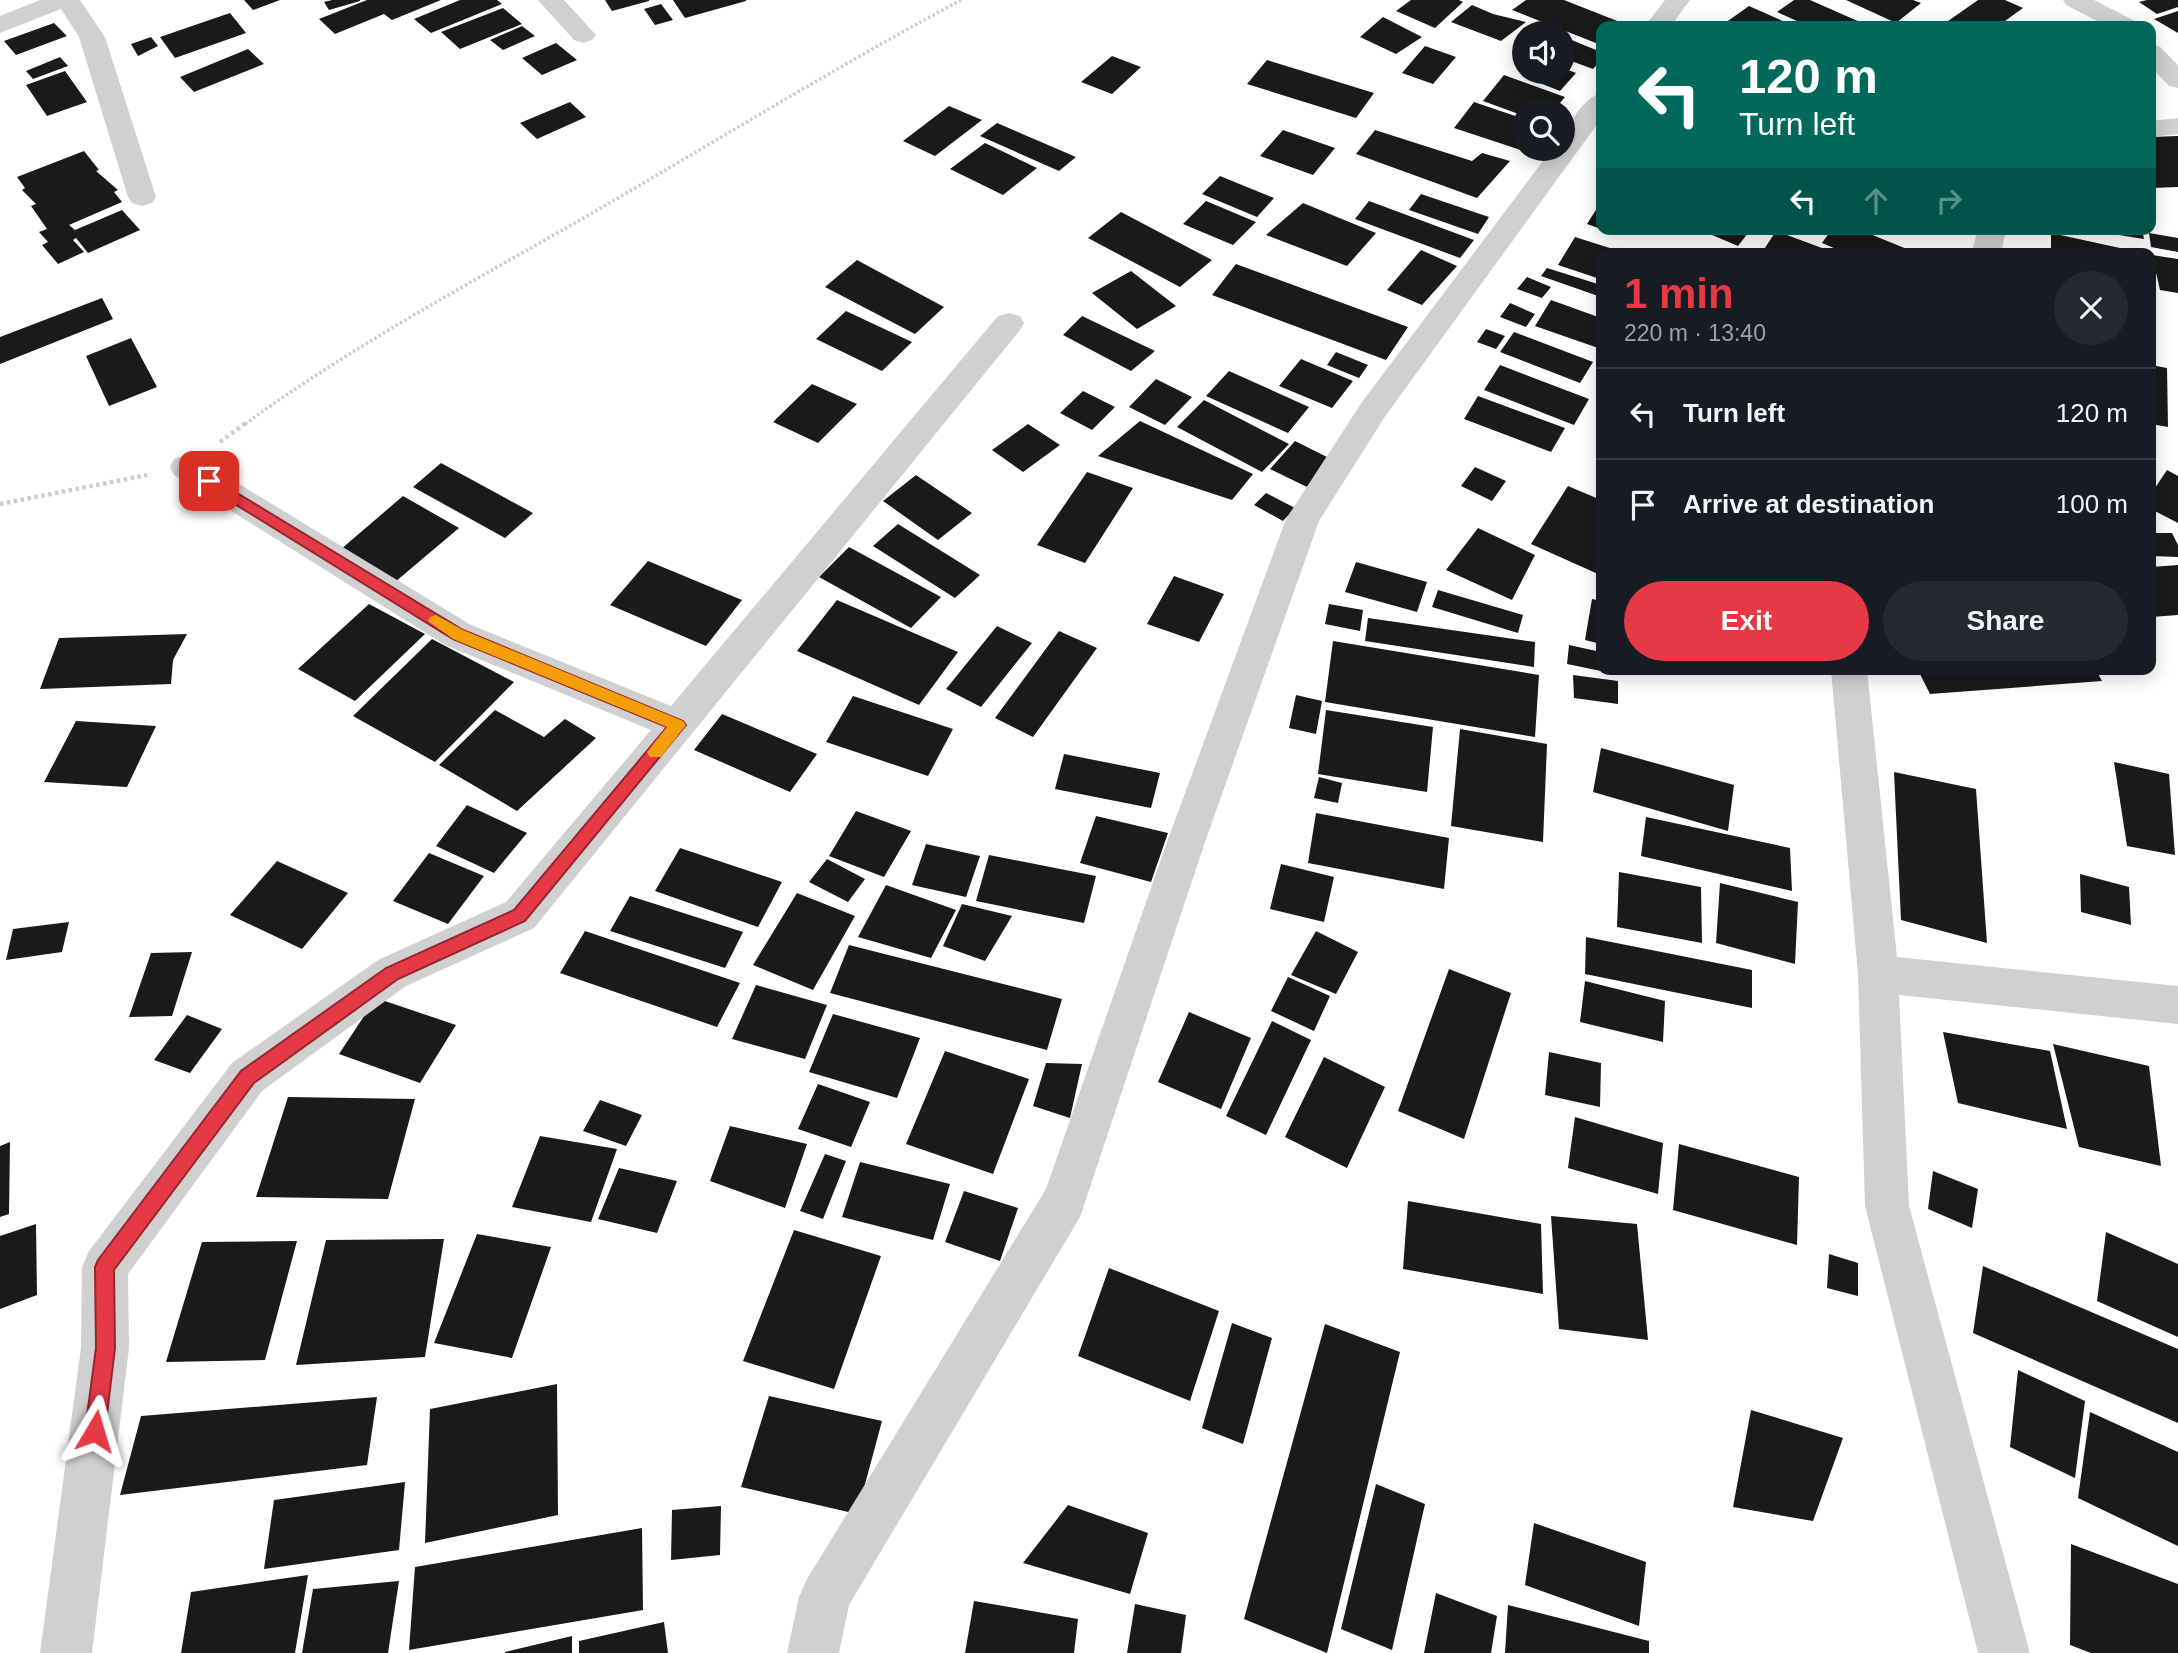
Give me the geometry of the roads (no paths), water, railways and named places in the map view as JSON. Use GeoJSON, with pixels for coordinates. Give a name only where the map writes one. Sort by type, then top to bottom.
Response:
{"type":"FeatureCollection","features":[{"type":"Feature","properties":{"kind":"street"},"geometry":{"type":"LineString","coordinates":[[0,25],[62,0]]}},
{"type":"Feature","properties":{"kind":"street"},"geometry":{"type":"LineString","coordinates":[[68,0],[92,37],[142,197]]}},
{"type":"Feature","properties":{"kind":"street"},"geometry":{"type":"LineString","coordinates":[[550,0],[583,35]]}},
{"type":"Feature","properties":{"kind":"street"},"geometry":{"type":"LineString","coordinates":[[1662,21],[1678,0]]}},
{"type":"Feature","properties":{"kind":"street"},"geometry":{"type":"LineString","coordinates":[[2075,0],[2116,21]]}},
{"type":"Feature","properties":{"kind":"street"},"geometry":{"type":"LineString","coordinates":[[2156,57],[2178,80]]}},
{"type":"Feature","properties":{"kind":"street"},"geometry":{"type":"LineString","coordinates":[[813,1653],[825,1597],[1064,1201],[1186,842],[1303,519],[1373,410],[1596,108]]}},
{"type":"Feature","properties":{"kind":"street"},"geometry":{"type":"LineString","coordinates":[[2156,128],[2178,126]]}},
{"type":"Feature","properties":{"kind":"street"},"geometry":{"type":"LineString","coordinates":[[66,1653],[105,1348],[105,1267],[247,1077],[392,974],[520,915],[1009,323]]}},
{"type":"Feature","properties":{"kind":"street"},"geometry":{"type":"LineString","coordinates":[[186,467],[458,635],[678,725]]}},
{"type":"Feature","properties":{"kind":"street"},"geometry":{"type":"LineString","coordinates":[[1849,675],[1878,974],[1887,1206],[2004,1653]]}},
{"type":"Feature","properties":{"kind":"street"},"geometry":{"type":"LineString","coordinates":[[1878,974],[2178,1005]]}}]}
